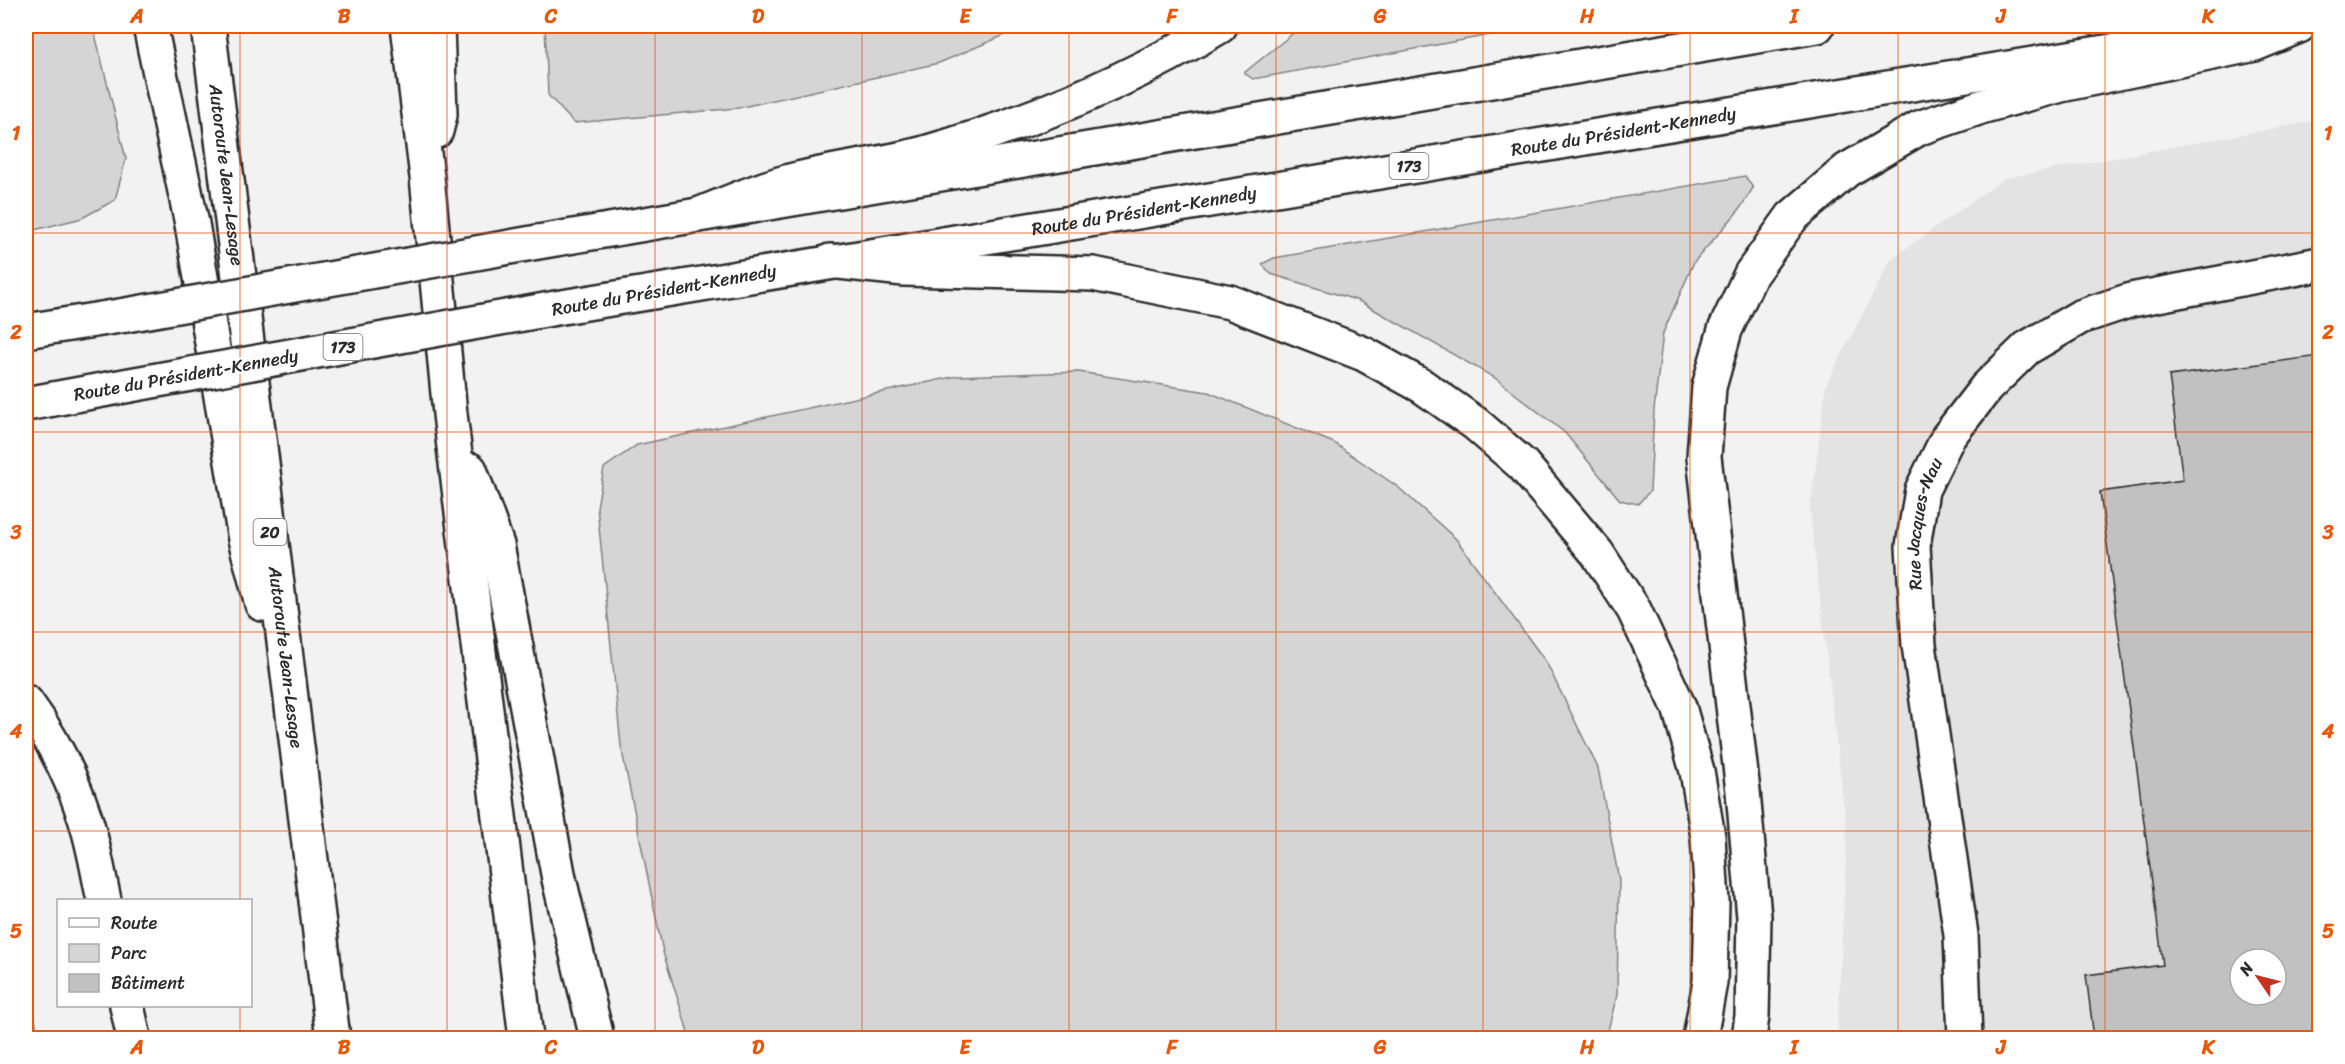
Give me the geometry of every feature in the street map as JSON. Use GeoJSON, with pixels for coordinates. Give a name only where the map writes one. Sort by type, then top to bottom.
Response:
{"type":"FeatureCollection","features":[{"type":"Feature","properties":{"kind":"main road"},"geometry":{"type":"LineString","coordinates":[[150,26],[192,224],[245,539],[294,728]]}},
{"type":"Feature","properties":{"kind":"main road","name":"Autoroute Jean-Lesage"},"geometry":{"type":"LineString","coordinates":[[208,26],[333,1038]]}},
{"type":"Feature","properties":{"kind":"main road"},"geometry":{"type":"LineString","coordinates":[[408,26],[427,177],[450,414],[526,1038]]}},
{"type":"Feature","properties":{"kind":"main road"},"geometry":{"type":"LineString","coordinates":[[427,177],[440,115],[437,26]]}},
{"type":"Feature","properties":{"kind":"main road"},"geometry":{"type":"LineString","coordinates":[[698,215],[783,183],[918,154],[981,136],[1054,109],[1125,78],[1221,26]]}},
{"type":"Feature","properties":{"kind":"main road"},"geometry":{"type":"LineString","coordinates":[[26,331],[1817,26]]}},
{"type":"Feature","properties":{"kind":"main road","name":"Route du Président-Kennedy"},"geometry":{"type":"LineString","coordinates":[[26,404],[830,261],[2263,26]]}},
{"type":"Feature","properties":{"kind":"main road"},"geometry":{"type":"LineString","coordinates":[[1749,1038],[1752,1016],[1754,916],[1743,791],[1704,457],[1709,387],[1725,330],[1751,274],[1792,217],[1847,170],[1919,128],[1984,106],[2061,85],[2255,44],[2299,26]]}},
{"type":"Feature","properties":{"kind":"main road"},"geometry":{"type":"LineString","coordinates":[[830,261],[904,270],[1093,274],[1230,302],[1364,354],[1431,393],[1476,424],[1523,465],[1597,553],[1634,610],[1679,707],[1697,771],[1708,837],[1712,902],[1710,982],[1700,1038]]}},
{"type":"Feature","properties":{"kind":"main road","name":"Rue Jacques-Nau"},"geometry":{"type":"LineString","coordinates":[[1965,1038],[1961,935],[1919,645],[1912,546],[1922,490],[1948,437],[1986,388],[2027,348],[2080,317],[2131,300],[2319,264]]}},
{"type":"Feature","properties":{"kind":"main road"},"geometry":{"type":"LineString","coordinates":[[26,326],[65,324]]}},
{"type":"Feature","properties":{"kind":"main road"},"geometry":{"type":"LineString","coordinates":[[450,414],[497,545],[559,879],[597,1038]]}},
{"type":"Feature","properties":{"kind":"main road"},"geometry":{"type":"LineString","coordinates":[[26,702],[62,762],[85,819],[104,899]]}},
{"type":"Feature","properties":{"kind":"main road"},"geometry":{"type":"LineString","coordinates":[[127,1007],[134,1038]]}},
{"type":"Feature","properties":{"kind":"shaded area"},"geometry":{"type":"Polygon","coordinates":[[[2319,120],[2319,1038],[1837,1038],[1847,834],[1810,511],[1826,385],[1891,259],[2005,178],[2319,120]]]}},
{"type":"Feature","properties":{"kind":"green space"},"geometry":{"type":"Polygon","coordinates":[[[26,26],[93,26],[126,159],[115,200],[82,218],[26,232],[26,26]]]}},
{"type":"Feature","properties":{"kind":"green space"},"geometry":{"type":"Polygon","coordinates":[[[545,26],[1026,26],[939,63],[738,108],[574,123],[548,95],[545,26]]]}},
{"type":"Feature","properties":{"kind":"green space"},"geometry":{"type":"Polygon","coordinates":[[[1302,26],[1538,26],[1253,79],[1244,73],[1302,26]]]}},
{"type":"Feature","properties":{"kind":"green space"},"geometry":{"type":"Polygon","coordinates":[[[1745,176],[1753,188],[1739,210],[1694,262],[1663,333],[1654,410],[1650,491],[1638,504],[1620,500],[1565,433],[1495,378],[1359,301],[1271,274],[1262,264],[1274,258],[1745,176]]]}},
{"type":"Feature","properties":{"kind":"green space"},"geometry":{"type":"Polygon","coordinates":[[[1079,372],[1208,392],[1334,443],[1398,487],[1456,539],[1546,662],[1598,768],[1619,880],[1617,995],[1606,1038],[690,1038],[663,952],[621,746],[597,507],[604,468],[637,445],[957,376],[1079,372]]]}},
{"type":"Feature","properties":{"kind":"green space"},"geometry":{"type":"Polygon","coordinates":[[[26,978],[39,1038],[26,1038],[26,978]]]}},
{"type":"Feature","properties":{"kind":"building"},"geometry":{"type":"Polygon","coordinates":[[[2320,356],[2320,1038],[2094,1038],[2086,975],[2163,965],[2100,492],[2183,480],[2169,376],[2320,356]]]}}]}
